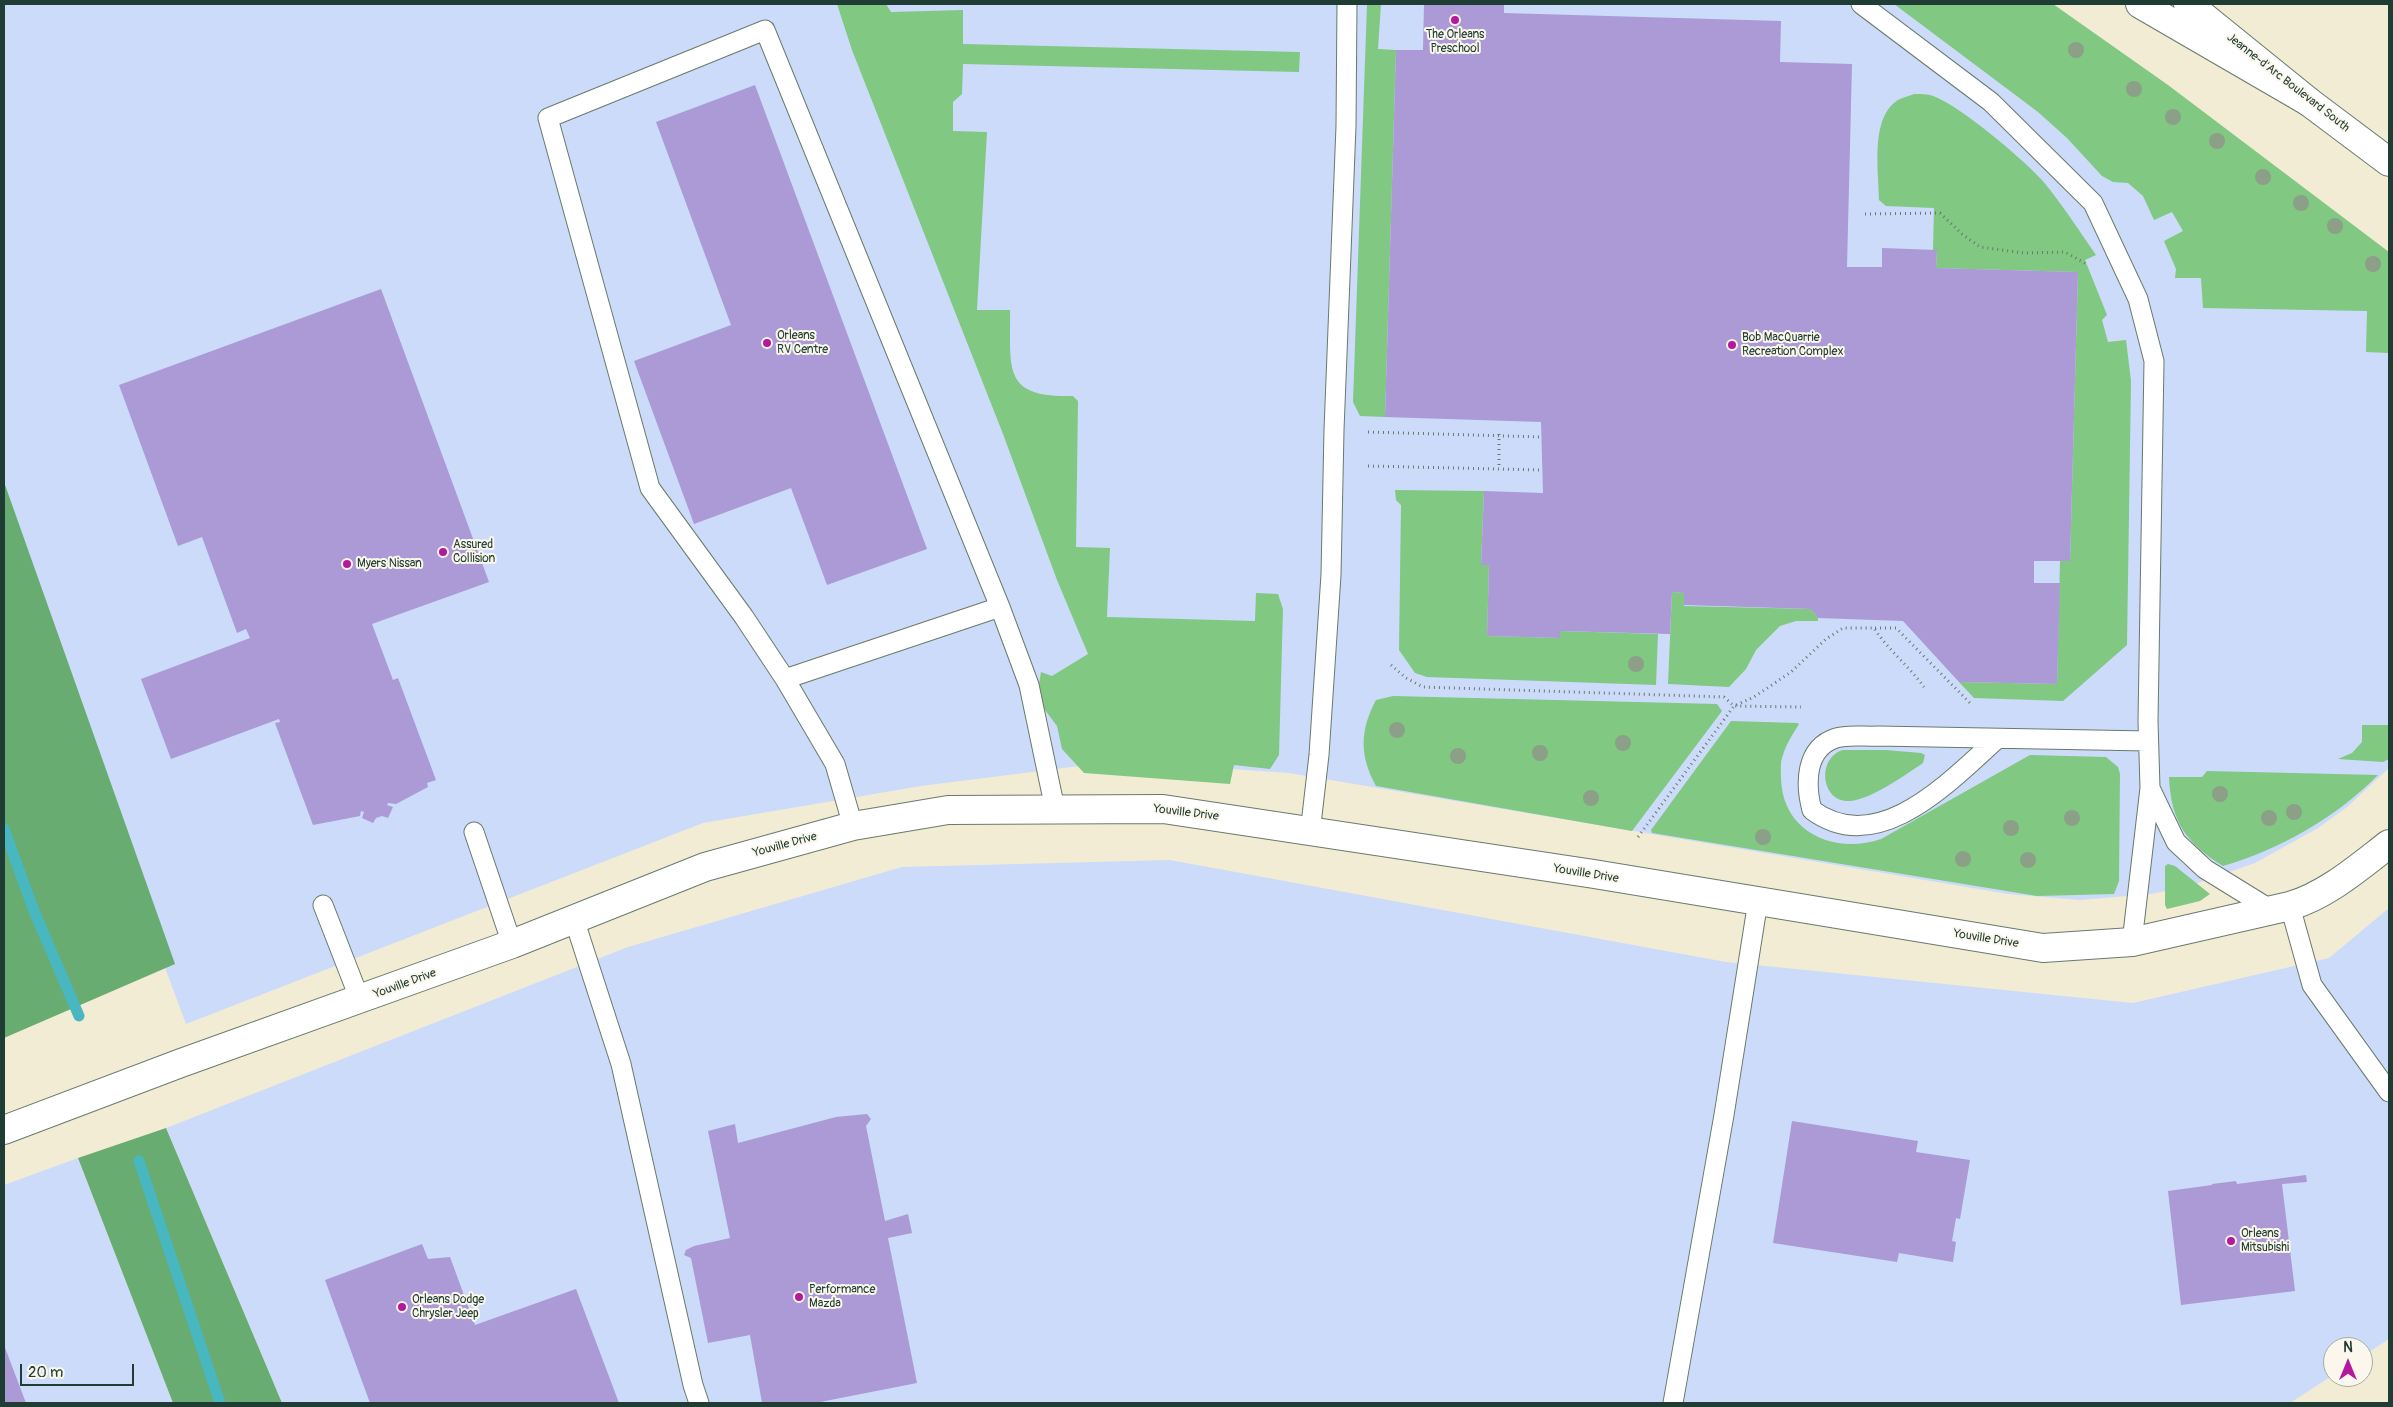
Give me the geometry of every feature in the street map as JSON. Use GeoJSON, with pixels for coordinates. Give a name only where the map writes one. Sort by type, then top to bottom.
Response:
{"type":"FeatureCollection","features":[{"type":"Feature","properties":{"kind":"main road"},"geometry":{"type":"LineString","coordinates":[[2140,4],[2309,102]]}},
{"type":"Feature","properties":{"kind":"main road","name":"Jeanne-d'Arc Boulevard South"},"geometry":{"type":"LineString","coordinates":[[2188,4],[2309,102],[2389,162]]}},
{"type":"Feature","properties":{"kind":"main road","name":"Youville Drive"},"geometry":{"type":"LineString","coordinates":[[4,1130],[181,1063],[512,944],[705,867],[853,826],[948,810],[1163,809],[1310,833],[1584,873],[2043,948],[2132,942],[2282,909],[2309,901],[2361,866],[2389,844]]}},
{"type":"Feature","properties":{"kind":"lane"},"geometry":{"type":"LineString","coordinates":[[1310,833],[1319,755],[1331,575],[1334,430],[1346,126],[1347,4]]}},
{"type":"Feature","properties":{"kind":"lane"},"geometry":{"type":"LineString","coordinates":[[1861,4],[1991,102],[2093,202],[2138,299],[2154,360],[2148,741],[2150,788],[2132,942]]}},
{"type":"Feature","properties":{"kind":"lane"},"geometry":{"type":"LineString","coordinates":[[853,826],[835,764],[784,678],[744,617],[650,488],[548,118],[765,30],[1000,607],[1029,686],[1055,809]]}},
{"type":"Feature","properties":{"kind":"lane"},"geometry":{"type":"LineString","coordinates":[[784,678],[1000,607]]}},
{"type":"Feature","properties":{"kind":"lane"},"geometry":{"type":"LineString","coordinates":[[1997,739],[1944,787],[1910,810],[1882,822],[1858,826],[1838,825],[1812,810],[1807,791],[1807,774],[1813,758],[1824,744],[1837,737],[1997,739],[2148,741]]}},
{"type":"Feature","properties":{"kind":"lane"},"geometry":{"type":"LineString","coordinates":[[2150,788],[2176,842],[2204,869],[2282,909],[2312,984],[2389,1092]]}},
{"type":"Feature","properties":{"kind":"lane"},"geometry":{"type":"LineString","coordinates":[[474,832],[512,944]]}},
{"type":"Feature","properties":{"kind":"lane"},"geometry":{"type":"LineString","coordinates":[[1673,1403],[1724,1115],[1758,901]]}},
{"type":"Feature","properties":{"kind":"lane"},"geometry":{"type":"LineString","coordinates":[[323,905],[360,1000]]}},
{"type":"Feature","properties":{"kind":"lane"},"geometry":{"type":"LineString","coordinates":[[574,919],[622,1064],[691,1375],[699,1403]]}},
{"type":"Feature","properties":{"kind":"path"},"geometry":{"type":"LineString","coordinates":[[1865,214],[1940,213],[1962,234],[1980,247],[2024,253],[2064,252],[2096,269]]}},
{"type":"Feature","properties":{"kind":"path"},"geometry":{"type":"LineString","coordinates":[[1368,432],[1499,434],[1542,437]]}},
{"type":"Feature","properties":{"kind":"path"},"geometry":{"type":"LineString","coordinates":[[1499,434],[1499,470]]}},
{"type":"Feature","properties":{"kind":"path"},"geometry":{"type":"LineString","coordinates":[[1368,466],[1542,470]]}},
{"type":"Feature","properties":{"kind":"path"},"geometry":{"type":"LineString","coordinates":[[1638,837],[1734,706],[1754,697],[1791,672],[1842,628],[1896,628],[1971,704]]}},
{"type":"Feature","properties":{"kind":"path"},"geometry":{"type":"LineString","coordinates":[[1874,628],[1880,638],[1911,670],[1924,687]]}},
{"type":"Feature","properties":{"kind":"path"},"geometry":{"type":"LineString","coordinates":[[1391,665],[1406,678],[1423,687],[1724,697],[1734,706],[1801,707]]}},
{"type":"Feature","properties":{"kind":"shaded area"},"geometry":{"type":"Polygon","coordinates":[[[4,4],[2012,4],[2389,280],[2389,768],[2347,807],[2318,828],[2255,863],[2186,887],[2151,894],[2080,900],[2008,894],[1289,773],[1119,761],[921,786],[703,823],[186,1024],[4,536],[4,4]]]}},
{"type":"Feature","properties":{"kind":"shaded area"},"geometry":{"type":"Polygon","coordinates":[[[1170,860],[1726,962],[2133,1003],[2329,958],[2389,908],[2389,1339],[2373,1349],[2373,1337],[2323,1337],[2323,1382],[2290,1403],[282,1403],[166,1128],[628,947],[902,867],[1170,860]]]}},
{"type":"Feature","properties":{"kind":"shaded area"},"geometry":{"type":"Polygon","coordinates":[[[78,1158],[173,1403],[4,1403],[4,1185],[78,1158]]]}},
{"type":"Feature","properties":{"kind":"green space"},"geometry":{"type":"Polygon","coordinates":[[[837,4],[886,4],[891,12],[963,10],[963,44],[1300,52],[1299,72],[963,64],[962,94],[953,102],[953,131],[987,132],[977,310],[1010,310],[1011,363],[1015,376],[1022,385],[1033,392],[1073,396],[1078,401],[1076,547],[1110,548],[1107,617],[1255,621],[1256,593],[1278,594],[1283,609],[1279,755],[1270,769],[1234,765],[1230,784],[1084,773],[1062,749],[1057,726],[1045,710],[1038,691],[1041,672],[1052,676],[1088,654],[1057,580],[1003,434],[852,50],[837,4]]]}},
{"type":"Feature","properties":{"kind":"green space"},"geometry":{"type":"Polygon","coordinates":[[[1367,4],[1381,4],[1378,49],[1396,50],[1385,417],[1360,416],[1353,402],[1367,4]]]}},
{"type":"Feature","properties":{"kind":"green space"},"geometry":{"type":"Polygon","coordinates":[[[1894,4],[2053,4],[2168,85],[2389,252],[2389,353],[2366,352],[2367,311],[2203,308],[2201,278],[2175,278],[2176,269],[2164,241],[2183,231],[2172,212],[2154,220],[2143,196],[2128,183],[2113,182],[2102,176],[2067,138],[2038,112],[1894,4]]]}},
{"type":"Feature","properties":{"kind":"green space"},"geometry":{"type":"Polygon","coordinates":[[[1914,94],[1933,96],[1958,110],[2021,159],[2042,180],[2096,255],[2085,260],[2107,315],[2102,320],[2108,342],[2126,340],[2131,381],[2127,645],[2063,701],[1974,698],[1959,682],[2057,684],[2060,561],[2070,561],[2078,272],[1936,268],[1937,250],[1933,250],[1934,208],[1886,206],[1879,200],[1877,160],[1880,131],[1884,118],[1890,107],[1900,99],[1914,94]]]}},
{"type":"Feature","properties":{"kind":"green space"},"geometry":{"type":"Polygon","coordinates":[[[4,482],[175,964],[4,1038],[4,482]]]}},
{"type":"Feature","properties":{"kind":"green space"},"geometry":{"type":"Polygon","coordinates":[[[1395,490],[1484,491],[1481,564],[1489,565],[1487,636],[1560,638],[1560,631],[1658,634],[1656,685],[1427,677],[1415,673],[1399,650],[1401,505],[1396,500],[1395,490]]]}},
{"type":"Feature","properties":{"kind":"green space"},"geometry":{"type":"Polygon","coordinates":[[[1672,592],[1684,593],[1684,606],[1811,609],[1818,618],[1818,621],[1796,621],[1780,626],[1756,650],[1746,669],[1729,687],[1668,684],[1672,592]]]}},
{"type":"Feature","properties":{"kind":"green space"},"geometry":{"type":"Polygon","coordinates":[[[1393,696],[1717,704],[1722,711],[1632,831],[1376,786],[1370,775],[1364,753],[1364,732],[1376,700],[1393,696]]]}},
{"type":"Feature","properties":{"kind":"green space"},"geometry":{"type":"Polygon","coordinates":[[[1731,721],[1799,724],[1781,760],[1784,797],[1790,813],[1814,835],[1829,841],[1846,844],[1881,839],[2030,755],[2106,757],[2118,767],[2120,774],[2119,881],[2114,894],[2037,896],[1652,833],[1651,830],[1731,721]]]}},
{"type":"Feature","properties":{"kind":"green space"},"geometry":{"type":"Polygon","coordinates":[[[2362,725],[2389,725],[2389,759],[2383,762],[2338,759],[2352,753],[2362,742],[2362,725]]]}},
{"type":"Feature","properties":{"kind":"green space"},"geometry":{"type":"Polygon","coordinates":[[[1843,750],[1886,750],[1925,755],[1923,763],[1898,780],[1868,796],[1850,801],[1840,800],[1833,795],[1825,779],[1829,762],[1834,755],[1843,750]]]}},
{"type":"Feature","properties":{"kind":"green space"},"geometry":{"type":"Polygon","coordinates":[[[2207,771],[2378,775],[2344,805],[2306,830],[2265,851],[2223,866],[2190,840],[2177,819],[2170,793],[2169,777],[2202,777],[2207,771]]]}},
{"type":"Feature","properties":{"kind":"green space"},"geometry":{"type":"Polygon","coordinates":[[[2168,864],[2175,866],[2210,894],[2200,901],[2167,909],[2165,905],[2165,866],[2168,864]]]}},
{"type":"Feature","properties":{"kind":"green space"},"geometry":{"type":"Polygon","coordinates":[[[166,1128],[282,1403],[173,1403],[78,1158],[166,1128]]]}},
{"type":"Feature","properties":{"kind":"building","name":"Bob MacQuarrie Recreation Complex"},"geometry":{"type":"Polygon","coordinates":[[[1424,4],[1504,4],[1504,13],[1781,21],[1780,62],[1852,64],[1847,267],[1882,267],[1882,248],[1937,250],[1936,268],[2078,272],[2070,561],[2034,561],[2034,583],[2060,583],[2057,684],[1959,682],[1903,621],[1818,618],[1811,609],[1684,605],[1684,593],[1672,592],[1670,634],[1560,631],[1560,638],[1487,636],[1489,565],[1481,565],[1484,491],[1543,493],[1541,422],[1385,417],[1396,50],[1423,50],[1424,4]]]}},
{"type":"Feature","properties":{"kind":"building","name":"Orleans RV Centre"},"geometry":{"type":"Polygon","coordinates":[[[755,85],[927,549],[827,585],[791,488],[694,524],[634,361],[731,325],[656,122],[755,85]]]}},
{"type":"Feature","properties":{"kind":"building","name":"Myers Nissan"},"geometry":{"type":"Polygon","coordinates":[[[381,289],[489,582],[372,624],[393,680],[398,678],[436,780],[427,783],[428,787],[396,804],[388,803],[387,805],[393,807],[388,818],[382,816],[376,818],[373,823],[362,818],[364,812],[361,811],[360,816],[313,825],[275,723],[280,722],[279,719],[171,759],[141,679],[250,638],[246,629],[237,633],[202,537],[178,546],[119,385],[381,289]]]}},
{"type":"Feature","properties":{"kind":"building","name":"Performance Mazda"},"geometry":{"type":"Polygon","coordinates":[[[867,1114],[871,1119],[866,1126],[885,1221],[908,1214],[912,1233],[888,1238],[917,1383],[815,1403],[762,1403],[750,1335],[708,1343],[691,1258],[684,1255],[686,1250],[694,1246],[730,1238],[708,1131],[735,1124],[738,1143],[836,1117],[867,1114]]]}},
{"type":"Feature","properties":{"kind":"building"},"geometry":{"type":"Polygon","coordinates":[[[1792,1121],[1918,1141],[1916,1152],[1970,1160],[1960,1219],[1956,1218],[1952,1241],[1956,1242],[1953,1262],[1899,1253],[1897,1262],[1773,1243],[1792,1121]]]}},
{"type":"Feature","properties":{"kind":"building","name":"Orleans Mitsubishi"},"geometry":{"type":"Polygon","coordinates":[[[2306,1175],[2307,1182],[2282,1184],[2295,1291],[2181,1305],[2168,1191],[2236,1181],[2237,1184],[2306,1175]]]}},
{"type":"Feature","properties":{"kind":"building","name":"Orleans Dodge Chrysler Jeep"},"geometry":{"type":"Polygon","coordinates":[[[422,1244],[428,1259],[450,1257],[475,1325],[576,1289],[619,1403],[370,1403],[325,1280],[422,1244]]]}},
{"type":"Feature","properties":{"kind":"building"},"geometry":{"type":"Polygon","coordinates":[[[4,1345],[26,1403],[4,1403],[4,1345]]]}},
{"type":"Feature","properties":{"kind":"waterway"},"geometry":{"type":"LineString","coordinates":[[4,829],[34,911],[79,1016]]}},
{"type":"Feature","properties":{"kind":"waterway"},"geometry":{"type":"LineString","coordinates":[[139,1161],[220,1403]]}},
{"type":"Feature","properties":{"kind":"place","name":"The Orleans Preschool"},"geometry":{"type":"Point","coordinates":[1455,20]}},
{"type":"Feature","properties":{"kind":"place","name":"Orleans RV Centre"},"geometry":{"type":"Point","coordinates":[767,343]}},
{"type":"Feature","properties":{"kind":"place","name":"Bob MacQuarrie Recreation Complex"},"geometry":{"type":"Point","coordinates":[1732,345]}},
{"type":"Feature","properties":{"kind":"place","name":"Assured Collision"},"geometry":{"type":"Point","coordinates":[443,552]}},
{"type":"Feature","properties":{"kind":"place","name":"Myers Nissan"},"geometry":{"type":"Point","coordinates":[347,564]}},
{"type":"Feature","properties":{"kind":"place","name":"Orleans Mitsubishi"},"geometry":{"type":"Point","coordinates":[2231,1241]}},
{"type":"Feature","properties":{"kind":"place","name":"Performance Mazda"},"geometry":{"type":"Point","coordinates":[799,1297]}},
{"type":"Feature","properties":{"kind":"place","name":"Orleans Dodge Chrysler Jeep"},"geometry":{"type":"Point","coordinates":[402,1307]}}]}
